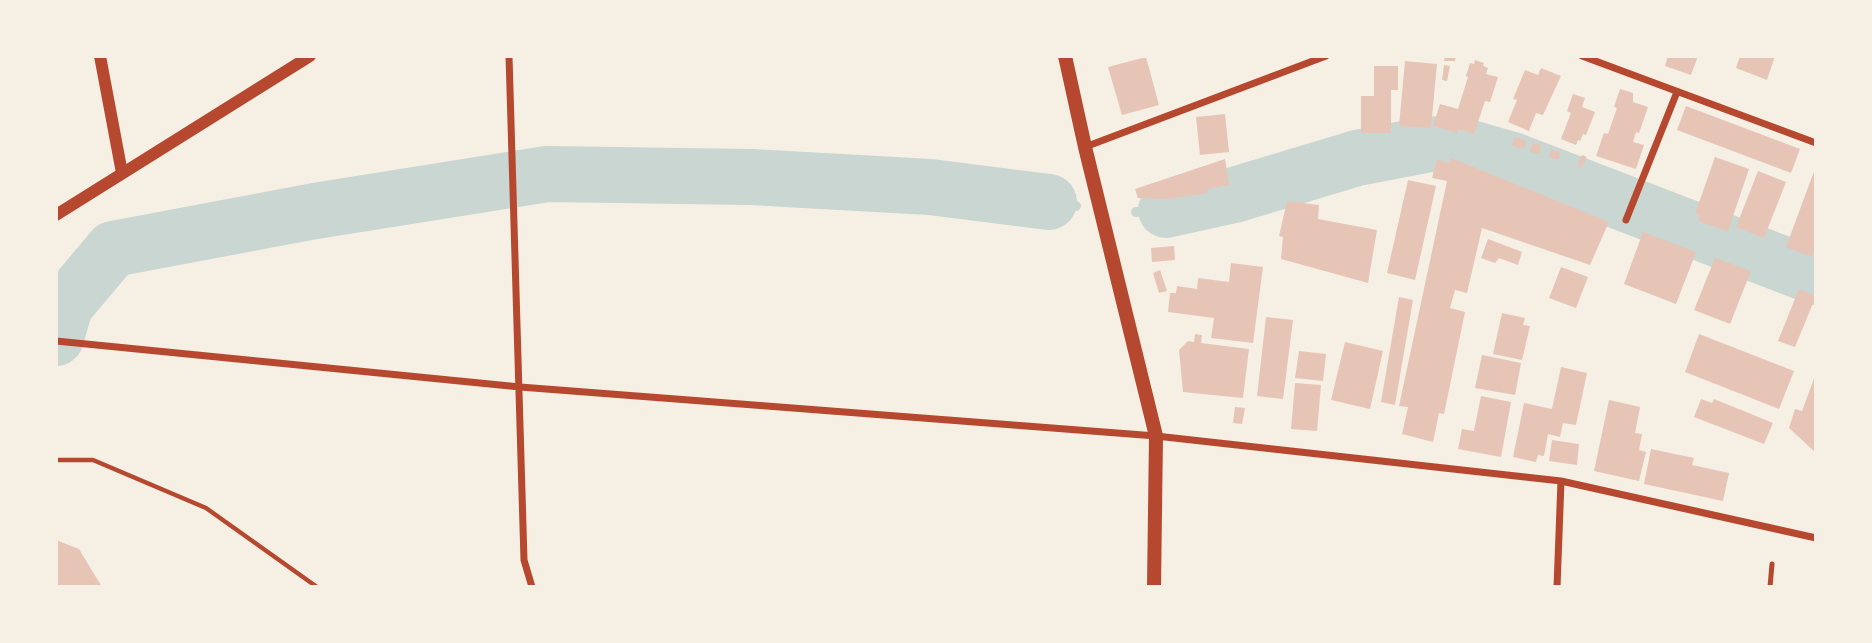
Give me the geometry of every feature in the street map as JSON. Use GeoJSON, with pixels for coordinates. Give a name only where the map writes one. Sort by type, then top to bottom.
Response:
{"type":"FeatureCollection","features":[{"type":"Feature","properties":{"kind":"main road"},"geometry":{"type":"LineString","coordinates":[[1065,56],[1156,436],[1154,587]]}},
{"type":"Feature","properties":{"kind":"street"},"geometry":{"type":"LineString","coordinates":[[100,56],[122,173]]}},
{"type":"Feature","properties":{"kind":"street"},"geometry":{"type":"LineString","coordinates":[[56,215],[310,56]]}},
{"type":"Feature","properties":{"kind":"street"},"geometry":{"type":"LineString","coordinates":[[1085,147],[1326,56]]}},
{"type":"Feature","properties":{"kind":"street"},"geometry":{"type":"LineString","coordinates":[[1582,56],[1816,143]]}},
{"type":"Feature","properties":{"kind":"street"},"geometry":{"type":"LineString","coordinates":[[509,60],[524,560],[532,587]]}},
{"type":"Feature","properties":{"kind":"street"},"geometry":{"type":"LineString","coordinates":[[1626,220],[1677,92]]}},
{"type":"Feature","properties":{"kind":"street"},"geometry":{"type":"LineString","coordinates":[[56,341],[520,387],[1156,436],[1561,481],[1816,538]]}},
{"type":"Feature","properties":{"kind":"street"},"geometry":{"type":"LineString","coordinates":[[1557,587],[1561,481]]}},
{"type":"Feature","properties":{"kind":"lane"},"geometry":{"type":"LineString","coordinates":[[1770,587],[1772,564]]}},
{"type":"Feature","properties":{"kind":"path"},"geometry":{"type":"LineString","coordinates":[[56,460],[93,460],[206,508],[317,587]]}},
{"type":"Feature","properties":{"kind":"building"},"geometry":{"type":"Polygon","coordinates":[[[1445,56],[1456,56],[1455,61],[1444,61],[1445,56]]]}},
{"type":"Feature","properties":{"kind":"building"},"geometry":{"type":"Polygon","coordinates":[[[1668,56],[1698,56],[1691,75],[1665,66],[1668,56]]]}},
{"type":"Feature","properties":{"kind":"building"},"geometry":{"type":"Polygon","coordinates":[[[1740,56],[1775,56],[1767,80],[1736,68],[1740,56]]]}},
{"type":"Feature","properties":{"kind":"building"},"geometry":{"type":"Polygon","coordinates":[[[1146,57],[1159,105],[1122,115],[1108,67],[1146,57]]]}},
{"type":"Feature","properties":{"kind":"building"},"geometry":{"type":"Polygon","coordinates":[[[1475,60],[1484,63],[1483,66],[1488,68],[1486,74],[1498,77],[1490,102],[1485,101],[1474,134],[1458,129],[1457,133],[1433,126],[1440,104],[1458,109],[1470,63],[1474,64],[1475,60]]]}},
{"type":"Feature","properties":{"kind":"building"},"geometry":{"type":"Polygon","coordinates":[[[1405,61],[1437,64],[1431,128],[1399,126],[1405,61]]]}},
{"type":"Feature","properties":{"kind":"building"},"geometry":{"type":"Polygon","coordinates":[[[1444,65],[1450,66],[1447,81],[1442,80],[1444,65]]]}},
{"type":"Feature","properties":{"kind":"building"},"geometry":{"type":"Polygon","coordinates":[[[1374,66],[1398,66],[1398,90],[1391,90],[1391,133],[1361,133],[1361,96],[1374,96],[1374,66]]]}},
{"type":"Feature","properties":{"kind":"building"},"geometry":{"type":"Polygon","coordinates":[[[1541,68],[1561,76],[1543,115],[1536,113],[1529,131],[1508,122],[1517,100],[1513,99],[1525,70],[1538,75],[1541,68]]]}},
{"type":"Feature","properties":{"kind":"building"},"geometry":{"type":"Polygon","coordinates":[[[1620,89],[1633,93],[1633,102],[1648,107],[1633,142],[1644,145],[1636,169],[1596,156],[1604,133],[1608,134],[1620,89]]]}},
{"type":"Feature","properties":{"kind":"building"},"geometry":{"type":"Polygon","coordinates":[[[1573,94],[1585,98],[1582,107],[1595,112],[1586,135],[1583,134],[1576,145],[1561,139],[1571,113],[1567,111],[1573,94]]]}},
{"type":"Feature","properties":{"kind":"building"},"geometry":{"type":"Polygon","coordinates":[[[1686,106],[1800,149],[1791,173],[1677,130],[1686,106]]]}},
{"type":"Feature","properties":{"kind":"building"},"geometry":{"type":"Polygon","coordinates":[[[1225,114],[1229,152],[1200,155],[1196,117],[1225,114]]]}},
{"type":"Feature","properties":{"kind":"building"},"geometry":{"type":"Polygon","coordinates":[[[1514,137],[1526,140],[1524,149],[1512,146],[1514,137]]]}},
{"type":"Feature","properties":{"kind":"building"},"geometry":{"type":"Polygon","coordinates":[[[1532,143],[1541,145],[1540,154],[1530,152],[1532,143]]]}},
{"type":"Feature","properties":{"kind":"building"},"geometry":{"type":"Polygon","coordinates":[[[1551,150],[1560,151],[1559,159],[1549,158],[1551,150]]]}},
{"type":"Feature","properties":{"kind":"building"},"geometry":{"type":"Polygon","coordinates":[[[1582,155],[1587,157],[1581,168],[1577,166],[1582,155]]]}},
{"type":"Feature","properties":{"kind":"building"},"geometry":{"type":"Polygon","coordinates":[[[1715,157],[1749,169],[1728,231],[1698,221],[1700,215],[1695,214],[1715,157]]]}},
{"type":"Feature","properties":{"kind":"building"},"geometry":{"type":"Polygon","coordinates":[[[1451,158],[1609,222],[1590,265],[1482,228],[1467,293],[1455,290],[1450,308],[1465,312],[1444,414],[1439,413],[1433,442],[1402,434],[1408,407],[1399,406],[1447,181],[1432,178],[1437,160],[1449,163],[1451,158]]]}},
{"type":"Feature","properties":{"kind":"building"},"geometry":{"type":"Polygon","coordinates":[[[1225,159],[1229,185],[1207,189],[1208,193],[1167,199],[1138,198],[1135,189],[1225,159]]]}},
{"type":"Feature","properties":{"kind":"building"},"geometry":{"type":"Polygon","coordinates":[[[1816,166],[1816,245],[1812,257],[1786,247],[1816,166]]]}},
{"type":"Feature","properties":{"kind":"building"},"geometry":{"type":"Polygon","coordinates":[[[1758,171],[1786,182],[1764,238],[1736,227],[1758,171]]]}},
{"type":"Feature","properties":{"kind":"building"},"geometry":{"type":"Polygon","coordinates":[[[1408,180],[1436,186],[1415,280],[1387,273],[1408,180]]]}},
{"type":"Feature","properties":{"kind":"building"},"geometry":{"type":"Polygon","coordinates":[[[1287,201],[1319,205],[1318,219],[1377,230],[1368,283],[1281,259],[1283,237],[1279,236],[1287,201]]]}},
{"type":"Feature","properties":{"kind":"building"},"geometry":{"type":"Polygon","coordinates":[[[1643,232],[1696,252],[1676,304],[1624,284],[1643,232]]]}},
{"type":"Feature","properties":{"kind":"building"},"geometry":{"type":"Polygon","coordinates":[[[1488,239],[1522,252],[1518,265],[1499,258],[1495,263],[1481,258],[1488,239]]]}},
{"type":"Feature","properties":{"kind":"building"},"geometry":{"type":"Polygon","coordinates":[[[1174,246],[1175,260],[1152,262],[1151,248],[1174,246]]]}},
{"type":"Feature","properties":{"kind":"building"},"geometry":{"type":"Polygon","coordinates":[[[1715,258],[1751,271],[1730,324],[1694,310],[1715,258]]]}},
{"type":"Feature","properties":{"kind":"building"},"geometry":{"type":"Polygon","coordinates":[[[1231,263],[1263,267],[1253,343],[1211,338],[1214,318],[1168,312],[1170,293],[1176,293],[1177,286],[1197,289],[1198,278],[1229,282],[1231,263]]]}},
{"type":"Feature","properties":{"kind":"building"},"geometry":{"type":"Polygon","coordinates":[[[1561,267],[1588,277],[1576,308],[1549,298],[1561,267]]]}},
{"type":"Feature","properties":{"kind":"building"},"geometry":{"type":"Polygon","coordinates":[[[1160,270],[1167,291],[1159,293],[1153,273],[1160,270]]]}},
{"type":"Feature","properties":{"kind":"building"},"geometry":{"type":"Polygon","coordinates":[[[1799,289],[1816,296],[1795,347],[1778,341],[1799,289]]]}},
{"type":"Feature","properties":{"kind":"building"},"geometry":{"type":"Polygon","coordinates":[[[1399,297],[1413,300],[1395,405],[1381,402],[1399,297]]]}},
{"type":"Feature","properties":{"kind":"building"},"geometry":{"type":"Polygon","coordinates":[[[1502,313],[1525,318],[1523,325],[1530,326],[1522,360],[1493,354],[1502,313]]]}},
{"type":"Feature","properties":{"kind":"building"},"geometry":{"type":"Polygon","coordinates":[[[1266,317],[1293,320],[1283,399],[1257,396],[1266,317]]]}},
{"type":"Feature","properties":{"kind":"building"},"geometry":{"type":"Polygon","coordinates":[[[1195,334],[1202,335],[1201,343],[1249,349],[1243,398],[1183,392],[1179,350],[1188,341],[1194,342],[1195,334]]]}},
{"type":"Feature","properties":{"kind":"building"},"geometry":{"type":"Polygon","coordinates":[[[1699,334],[1794,371],[1779,409],[1685,372],[1699,334]]]}},
{"type":"Feature","properties":{"kind":"building"},"geometry":{"type":"Polygon","coordinates":[[[1345,342],[1383,351],[1370,409],[1331,400],[1345,342]]]}},
{"type":"Feature","properties":{"kind":"building"},"geometry":{"type":"Polygon","coordinates":[[[1299,351],[1326,354],[1323,381],[1295,378],[1299,351]]]}},
{"type":"Feature","properties":{"kind":"building"},"geometry":{"type":"Polygon","coordinates":[[[1482,355],[1521,363],[1515,395],[1475,388],[1482,355]]]}},
{"type":"Feature","properties":{"kind":"building"},"geometry":{"type":"Polygon","coordinates":[[[1561,367],[1587,373],[1576,425],[1563,423],[1560,437],[1548,434],[1544,456],[1538,455],[1536,462],[1513,457],[1524,403],[1552,409],[1561,367]]]}},
{"type":"Feature","properties":{"kind":"building"},"geometry":{"type":"Polygon","coordinates":[[[1816,373],[1816,453],[1789,428],[1795,409],[1802,411],[1816,373]]]}},
{"type":"Feature","properties":{"kind":"building"},"geometry":{"type":"Polygon","coordinates":[[[1295,383],[1321,385],[1317,431],[1291,429],[1295,383]]]}},
{"type":"Feature","properties":{"kind":"building"},"geometry":{"type":"Polygon","coordinates":[[[1481,396],[1511,402],[1501,457],[1458,449],[1462,429],[1474,431],[1481,396]]]}},
{"type":"Feature","properties":{"kind":"building"},"geometry":{"type":"Polygon","coordinates":[[[1701,399],[1712,403],[1714,399],[1773,423],[1764,444],[1694,417],[1701,399]]]}},
{"type":"Feature","properties":{"kind":"building"},"geometry":{"type":"Polygon","coordinates":[[[1609,400],[1640,407],[1635,433],[1642,434],[1639,450],[1646,452],[1639,481],[1594,471],[1609,400]]]}},
{"type":"Feature","properties":{"kind":"building"},"geometry":{"type":"Polygon","coordinates":[[[1235,407],[1245,408],[1242,424],[1233,423],[1235,407]]]}},
{"type":"Feature","properties":{"kind":"building"},"geometry":{"type":"Polygon","coordinates":[[[1552,440],[1579,444],[1577,465],[1549,461],[1552,440]]]}},
{"type":"Feature","properties":{"kind":"building"},"geometry":{"type":"Polygon","coordinates":[[[1651,449],[1694,458],[1692,465],[1729,473],[1723,501],[1644,484],[1651,449]]]}},
{"type":"Feature","properties":{"kind":"building"},"geometry":{"type":"Polygon","coordinates":[[[56,540],[79,549],[102,587],[56,587],[56,540]]]}},
{"type":"Feature","properties":{"kind":"waterway"},"geometry":{"type":"LineString","coordinates":[[1166,210],[1234,195],[1357,158],[1430,144],[1470,148],[1512,160],[1816,277]]}},
{"type":"Feature","properties":{"kind":"waterway"},"geometry":{"type":"LineString","coordinates":[[56,338],[65,306],[113,249],[315,211],[547,174],[751,177],[930,187],[1049,202]]}},
{"type":"Feature","properties":{"kind":"waterway"},"geometry":{"type":"LineString","coordinates":[[1049,202],[1076,206]]}},
{"type":"Feature","properties":{"kind":"waterway"},"geometry":{"type":"LineString","coordinates":[[1136,212],[1166,210]]}}]}
